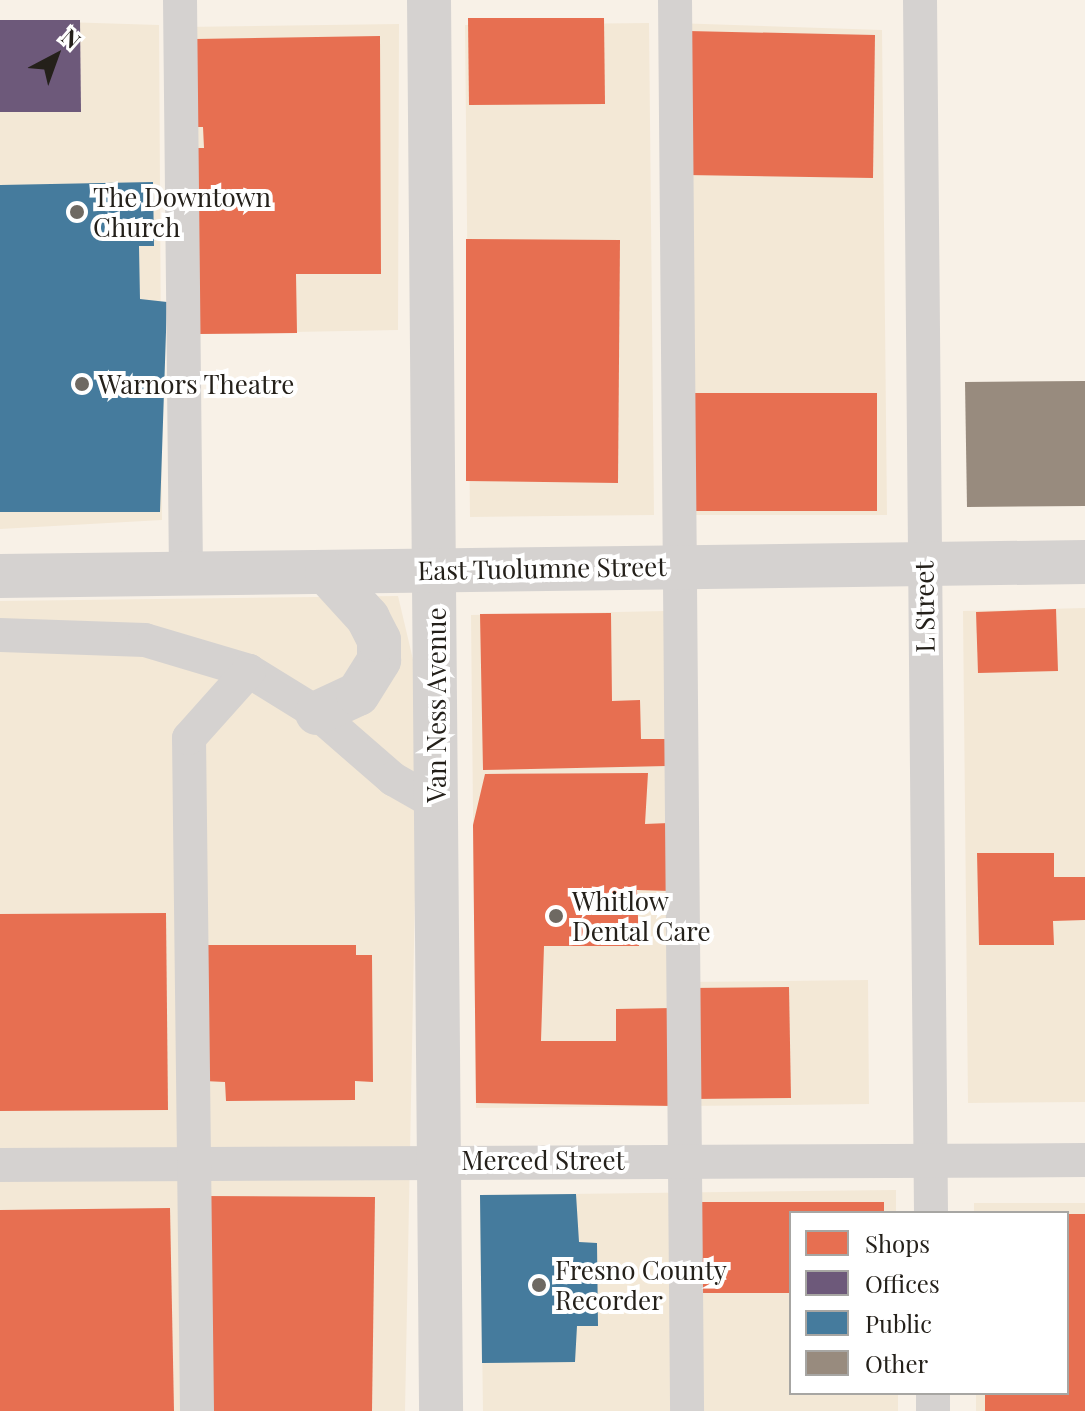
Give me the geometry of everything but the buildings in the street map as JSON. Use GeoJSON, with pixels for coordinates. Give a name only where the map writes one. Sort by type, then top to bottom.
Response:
{"type":"FeatureCollection","features":[{"type":"Feature","properties":{"kind":"main road","name":"Van Ness Avenue"},"geometry":{"type":"LineString","coordinates":[[429,0],[441,1411]]}},
{"type":"Feature","properties":{"kind":"main road","name":"East Tuolumne Street"},"geometry":{"type":"LineString","coordinates":[[0,576],[1085,562]]}},
{"type":"Feature","properties":{"kind":"main road"},"geometry":{"type":"LineString","coordinates":[[317,713],[358,694],[379,660],[379,640],[368,618],[327,573]]}},
{"type":"Feature","properties":{"kind":"street"},"geometry":{"type":"LineString","coordinates":[[180,0],[186,574]]}},
{"type":"Feature","properties":{"kind":"street"},"geometry":{"type":"LineString","coordinates":[[675,0],[683,566],[687,1411]]}},
{"type":"Feature","properties":{"kind":"street","name":"L Street"},"geometry":{"type":"LineString","coordinates":[[920,0],[931,1211]]}},
{"type":"Feature","properties":{"kind":"street"},"geometry":{"type":"LineString","coordinates":[[0,635],[145,640],[249,671],[317,713],[393,779],[437,804]]}},
{"type":"Feature","properties":{"kind":"street"},"geometry":{"type":"LineString","coordinates":[[197,1411],[189,738],[249,671]]}},
{"type":"Feature","properties":{"kind":"street","name":"Merced Street"},"geometry":{"type":"LineString","coordinates":[[0,1165],[440,1159],[931,1164],[1085,1160]]}},
{"type":"Feature","properties":{"kind":"shaded area"},"geometry":{"type":"Polygon","coordinates":[[[0,20],[159,25],[162,520],[0,529],[0,20]]]}},
{"type":"Feature","properties":{"kind":"shaded area"},"geometry":{"type":"Polygon","coordinates":[[[649,23],[654,515],[470,517],[465,25],[649,23]]]}},
{"type":"Feature","properties":{"kind":"shaded area"},"geometry":{"type":"Polygon","coordinates":[[[674,23],[882,30],[887,515],[679,515],[674,23]]]}},
{"type":"Feature","properties":{"kind":"shaded area"},"geometry":{"type":"Polygon","coordinates":[[[399,24],[398,330],[197,334],[183,27],[399,24]]]}},
{"type":"Feature","properties":{"kind":"shaded area"},"geometry":{"type":"Polygon","coordinates":[[[398,596],[419,685],[405,1411],[0,1411],[0,601],[398,596]]]}},
{"type":"Feature","properties":{"kind":"shaded area"},"geometry":{"type":"Polygon","coordinates":[[[1085,608],[1085,1102],[968,1103],[963,611],[1085,608]]]}},
{"type":"Feature","properties":{"kind":"shaded area"},"geometry":{"type":"Polygon","coordinates":[[[666,611],[674,1106],[476,1108],[471,615],[666,611]]]}},
{"type":"Feature","properties":{"kind":"shaded area"},"geometry":{"type":"Polygon","coordinates":[[[868,980],[869,1104],[685,1106],[684,982],[868,980]]]}},
{"type":"Feature","properties":{"kind":"shaded area"},"geometry":{"type":"Polygon","coordinates":[[[896,1190],[896,1211],[789,1211],[789,1395],[898,1395],[898,1411],[483,1411],[480,1195],[896,1190]]]}},
{"type":"Feature","properties":{"kind":"shaded area"},"geometry":{"type":"Polygon","coordinates":[[[974,1203],[1085,1203],[1085,1411],[976,1411],[976,1395],[1069,1395],[1069,1211],[974,1211],[974,1203]]]}},
{"type":"Feature","properties":{"kind":"place","name":"The Downtown Church"},"geometry":{"type":"Point","coordinates":[77,212]}},
{"type":"Feature","properties":{"kind":"place","name":"Warnors Theatre"},"geometry":{"type":"Point","coordinates":[82,384]}},
{"type":"Feature","properties":{"kind":"place","name":"Whitlow Dental Care"},"geometry":{"type":"Point","coordinates":[556,916]}},
{"type":"Feature","properties":{"kind":"place","name":"Fresno County Recorder"},"geometry":{"type":"Point","coordinates":[539,1285]}}]}
